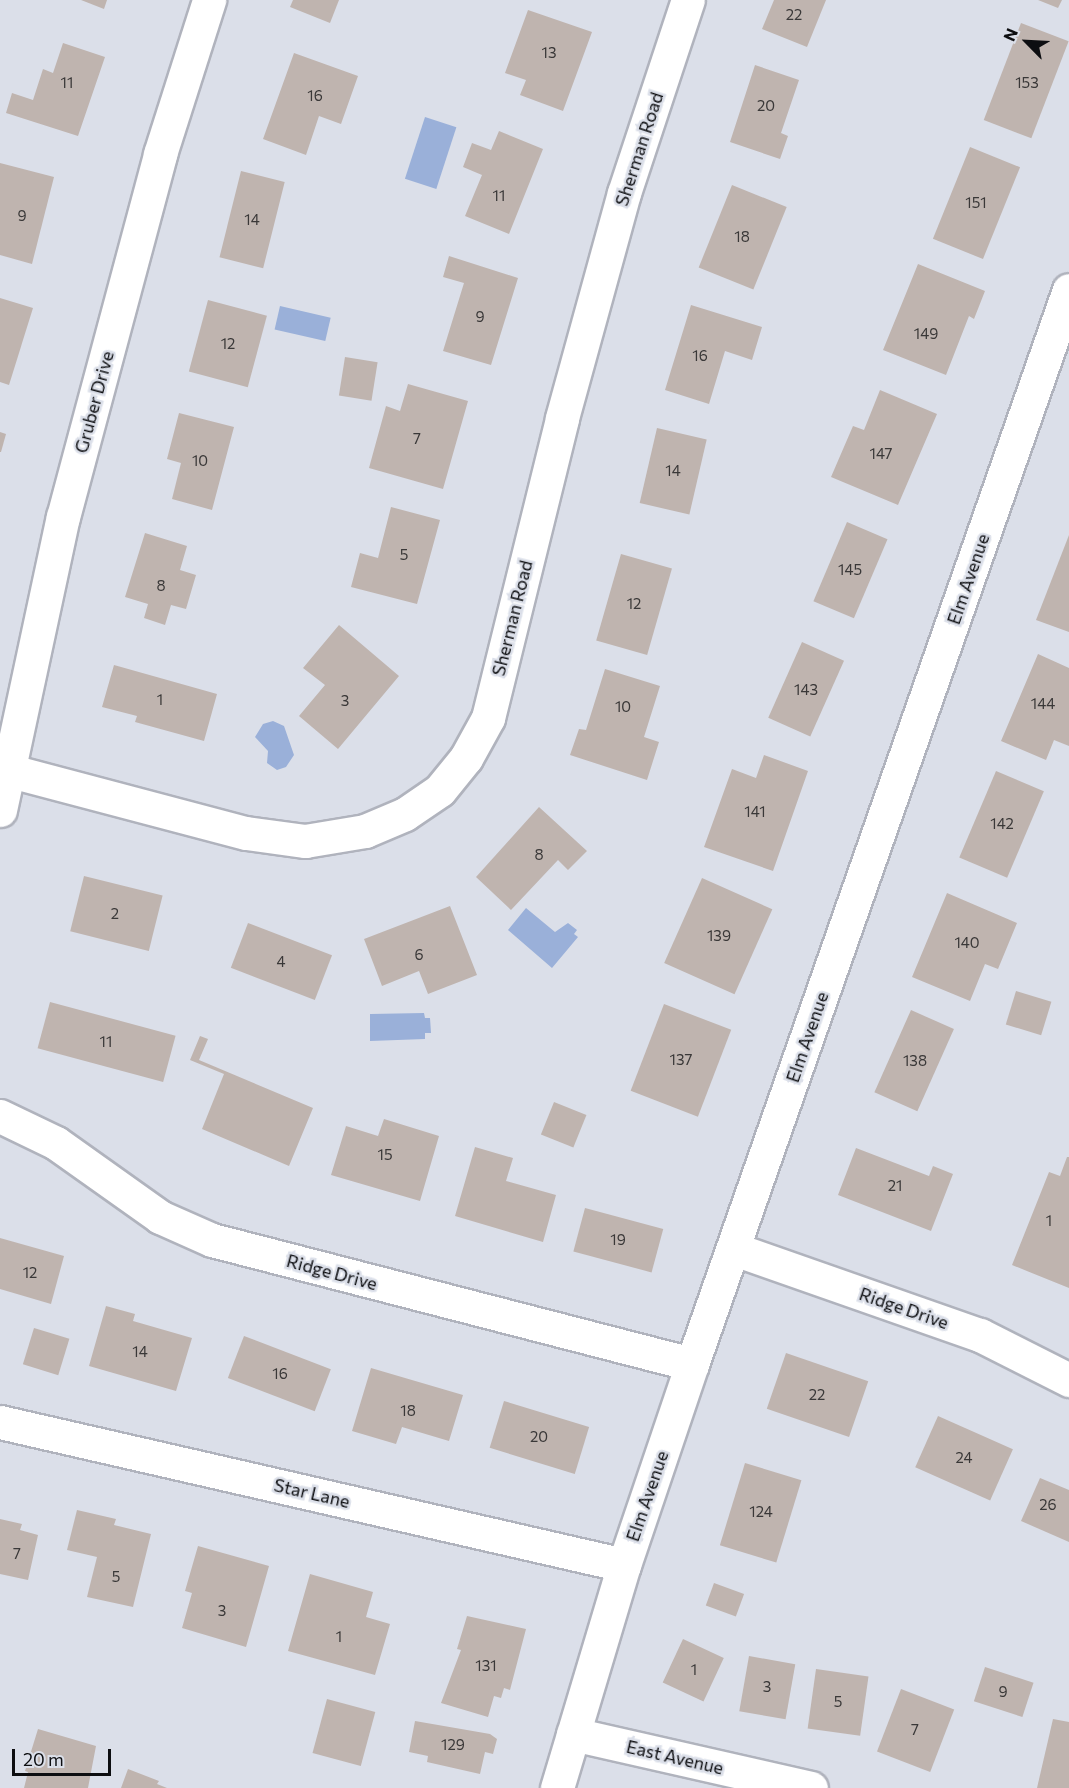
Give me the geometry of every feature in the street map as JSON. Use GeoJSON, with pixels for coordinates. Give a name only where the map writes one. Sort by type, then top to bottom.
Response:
{"type":"FeatureCollection","features":[{"type":"Feature","properties":{"kind":"street","name":"Gruber Drive"},"geometry":{"type":"LineString","coordinates":[[0,810],[63,517],[160,154],[209,0]]}},
{"type":"Feature","properties":{"kind":"street","name":"Sherman Road"},"geometry":{"type":"LineString","coordinates":[[7,770],[246,833],[305,841],[365,831],[405,814],[440,790],[466,758],[488,718],[562,418],[624,193],[688,0]]}},
{"type":"Feature","properties":{"kind":"street","name":"Elm Avenue"},"geometry":{"type":"LineString","coordinates":[[557,1788],[624,1565],[692,1364],[1069,290]]}},
{"type":"Feature","properties":{"kind":"street","name":"Ridge Drive"},"geometry":{"type":"LineString","coordinates":[[0,1116],[56,1143],[160,1217],[212,1240],[692,1364]]}},
{"type":"Feature","properties":{"kind":"street","name":"Ridge Drive"},"geometry":{"type":"LineString","coordinates":[[734,1249],[980,1335],[1069,1380]]}},
{"type":"Feature","properties":{"kind":"street","name":"Star Lane"},"geometry":{"type":"LineString","coordinates":[[0,1422],[624,1565]]}},
{"type":"Feature","properties":{"kind":"street","name":"East Avenue"},"geometry":{"type":"LineString","coordinates":[[573,1734],[811,1788]]}},
{"type":"Feature","properties":{"kind":"water"},"geometry":{"type":"Polygon","coordinates":[[[425,117],[456,127],[436,189],[405,179],[425,117]]]}},
{"type":"Feature","properties":{"kind":"water"},"geometry":{"type":"Polygon","coordinates":[[[280,306],[331,318],[325,341],[275,329],[280,306]]]}},
{"type":"Feature","properties":{"kind":"water"},"geometry":{"type":"Polygon","coordinates":[[[273,721],[284,726],[294,755],[286,767],[277,770],[267,763],[268,751],[255,737],[263,724],[273,721]]]}},
{"type":"Feature","properties":{"kind":"water"},"geometry":{"type":"Polygon","coordinates":[[[526,908],[555,932],[568,923],[577,930],[574,934],[578,937],[552,968],[508,930],[526,908]]]}},
{"type":"Feature","properties":{"kind":"water"},"geometry":{"type":"Polygon","coordinates":[[[424,1013],[425,1018],[430,1018],[431,1033],[425,1033],[425,1039],[370,1041],[370,1014],[424,1013]]]}},
{"type":"Feature","properties":{"kind":"building"},"geometry":{"type":"Polygon","coordinates":[[[81,0],[107,0],[104,9],[81,0]]]}},
{"type":"Feature","properties":{"kind":"building"},"geometry":{"type":"Polygon","coordinates":[[[293,0],[339,0],[330,23],[290,7],[293,0]]]}},
{"type":"Feature","properties":{"kind":"building"},"geometry":{"type":"Polygon","coordinates":[[[774,0],[826,0],[807,47],[762,29],[774,0]]]}},
{"type":"Feature","properties":{"kind":"building"},"geometry":{"type":"Polygon","coordinates":[[[1038,0],[1062,0],[1058,8],[1038,0]]]}},
{"type":"Feature","properties":{"kind":"building"},"geometry":{"type":"Polygon","coordinates":[[[528,10],[592,32],[563,111],[520,95],[526,80],[505,73],[528,10]]]}},
{"type":"Feature","properties":{"kind":"building"},"geometry":{"type":"Polygon","coordinates":[[[1021,23],[1069,41],[1031,138],[984,120],[1021,23]]]}},
{"type":"Feature","properties":{"kind":"building"},"geometry":{"type":"Polygon","coordinates":[[[63,43],[105,57],[78,136],[6,113],[12,93],[33,100],[43,69],[53,73],[63,43]]]}},
{"type":"Feature","properties":{"kind":"building"},"geometry":{"type":"Polygon","coordinates":[[[294,53],[358,76],[341,124],[319,116],[306,155],[263,139],[294,53]]]}},
{"type":"Feature","properties":{"kind":"building"},"geometry":{"type":"Polygon","coordinates":[[[755,65],[799,80],[781,133],[788,136],[780,159],[730,142],[755,65]]]}},
{"type":"Feature","properties":{"kind":"building"},"geometry":{"type":"Polygon","coordinates":[[[499,131],[543,149],[509,234],[465,216],[482,175],[463,167],[472,143],[491,150],[499,131]]]}},
{"type":"Feature","properties":{"kind":"building"},"geometry":{"type":"Polygon","coordinates":[[[970,147],[1020,167],[983,259],[933,239],[970,147]]]}},
{"type":"Feature","properties":{"kind":"building"},"geometry":{"type":"Polygon","coordinates":[[[0,163],[54,177],[32,264],[0,255],[0,163]]]}},
{"type":"Feature","properties":{"kind":"building"},"geometry":{"type":"Polygon","coordinates":[[[241,171],[285,182],[263,268],[219,257],[241,171]]]}},
{"type":"Feature","properties":{"kind":"building"},"geometry":{"type":"Polygon","coordinates":[[[732,185],[787,207],[753,290],[699,268],[732,185]]]}},
{"type":"Feature","properties":{"kind":"building"},"geometry":{"type":"Polygon","coordinates":[[[449,256],[518,278],[491,365],[443,351],[464,283],[443,277],[449,256]]]}},
{"type":"Feature","properties":{"kind":"building"},"geometry":{"type":"Polygon","coordinates":[[[918,264],[985,291],[974,319],[969,316],[946,375],[883,350],[918,264]]]}},
{"type":"Feature","properties":{"kind":"building"},"geometry":{"type":"Polygon","coordinates":[[[0,298],[33,308],[9,385],[0,382],[0,298]]]}},
{"type":"Feature","properties":{"kind":"building"},"geometry":{"type":"Polygon","coordinates":[[[208,300],[267,316],[248,387],[189,371],[208,300]]]}},
{"type":"Feature","properties":{"kind":"building"},"geometry":{"type":"Polygon","coordinates":[[[691,305],[762,327],[752,360],[725,351],[709,404],[665,390],[691,305]]]}},
{"type":"Feature","properties":{"kind":"building"},"geometry":{"type":"Polygon","coordinates":[[[345,357],[378,362],[371,401],[339,396],[345,357]]]}},
{"type":"Feature","properties":{"kind":"building"},"geometry":{"type":"Polygon","coordinates":[[[408,384],[468,401],[443,489],[369,468],[386,406],[400,411],[408,384]]]}},
{"type":"Feature","properties":{"kind":"building"},"geometry":{"type":"Polygon","coordinates":[[[880,390],[937,414],[898,505],[831,477],[853,426],[864,430],[880,390]]]}},
{"type":"Feature","properties":{"kind":"building"},"geometry":{"type":"Polygon","coordinates":[[[179,413],[234,427],[212,510],[172,499],[181,463],[167,459],[179,413]]]}},
{"type":"Feature","properties":{"kind":"building"},"geometry":{"type":"Polygon","coordinates":[[[657,428],[707,439],[689,514],[640,503],[657,428]]]}},
{"type":"Feature","properties":{"kind":"building"},"geometry":{"type":"Polygon","coordinates":[[[0,432],[6,434],[1,452],[0,452],[0,432]]]}},
{"type":"Feature","properties":{"kind":"building"},"geometry":{"type":"Polygon","coordinates":[[[391,507],[440,520],[417,604],[351,587],[360,553],[378,558],[391,507]]]}},
{"type":"Feature","properties":{"kind":"building"},"geometry":{"type":"Polygon","coordinates":[[[847,522],[888,539],[854,618],[813,601],[847,522]]]}},
{"type":"Feature","properties":{"kind":"building"},"geometry":{"type":"Polygon","coordinates":[[[145,533],[187,546],[180,570],[196,575],[186,609],[171,605],[165,625],[144,618],[148,604],[125,597],[145,533]]]}},
{"type":"Feature","properties":{"kind":"building"},"geometry":{"type":"Polygon","coordinates":[[[1069,535],[1069,632],[1036,620],[1069,535]]]}},
{"type":"Feature","properties":{"kind":"building"},"geometry":{"type":"Polygon","coordinates":[[[621,554],[672,569],[647,655],[596,641],[621,554]]]}},
{"type":"Feature","properties":{"kind":"building"},"geometry":{"type":"Polygon","coordinates":[[[339,625],[399,676],[338,749],[299,716],[325,685],[303,668],[339,625]]]}},
{"type":"Feature","properties":{"kind":"building"},"geometry":{"type":"Polygon","coordinates":[[[802,642],[844,661],[810,737],[768,718],[802,642]]]}},
{"type":"Feature","properties":{"kind":"building"},"geometry":{"type":"Polygon","coordinates":[[[1038,654],[1069,668],[1069,746],[1054,740],[1046,760],[1001,741],[1038,654]]]}},
{"type":"Feature","properties":{"kind":"building"},"geometry":{"type":"Polygon","coordinates":[[[114,665],[217,694],[204,741],[135,722],[137,716],[102,707],[114,665]]]}},
{"type":"Feature","properties":{"kind":"building"},"geometry":{"type":"Polygon","coordinates":[[[605,669],[660,686],[644,737],[659,742],[647,780],[570,755],[579,729],[586,730],[605,669]]]}},
{"type":"Feature","properties":{"kind":"building"},"geometry":{"type":"Polygon","coordinates":[[[764,755],[808,771],[773,871],[704,847],[732,769],[756,778],[764,755]]]}},
{"type":"Feature","properties":{"kind":"building"},"geometry":{"type":"Polygon","coordinates":[[[996,771],[1044,791],[1007,878],[959,858],[996,771]]]}},
{"type":"Feature","properties":{"kind":"building"},"geometry":{"type":"Polygon","coordinates":[[[539,807],[587,851],[568,870],[558,860],[511,910],[476,877],[539,807]]]}},
{"type":"Feature","properties":{"kind":"building"},"geometry":{"type":"Polygon","coordinates":[[[84,876],[163,896],[149,951],[70,931],[84,876]]]}},
{"type":"Feature","properties":{"kind":"building"},"geometry":{"type":"Polygon","coordinates":[[[702,878],[772,909],[735,994],[664,963],[702,878]]]}},
{"type":"Feature","properties":{"kind":"building"},"geometry":{"type":"Polygon","coordinates":[[[947,893],[1017,923],[998,969],[985,964],[970,1001],[912,977],[947,893]]]}},
{"type":"Feature","properties":{"kind":"building"},"geometry":{"type":"Polygon","coordinates":[[[450,906],[477,975],[428,994],[419,971],[382,986],[364,939],[450,906]]]}},
{"type":"Feature","properties":{"kind":"building"},"geometry":{"type":"Polygon","coordinates":[[[248,923],[332,955],[315,1000],[231,968],[248,923]]]}},
{"type":"Feature","properties":{"kind":"building"},"geometry":{"type":"Polygon","coordinates":[[[1016,991],[1051,1002],[1041,1035],[1006,1024],[1016,991]]]}},
{"type":"Feature","properties":{"kind":"building"},"geometry":{"type":"Polygon","coordinates":[[[50,1002],[176,1036],[163,1082],[38,1048],[50,1002]]]}},
{"type":"Feature","properties":{"kind":"building"},"geometry":{"type":"Polygon","coordinates":[[[664,1004],[731,1030],[698,1117],[631,1091],[664,1004]]]}},
{"type":"Feature","properties":{"kind":"building"},"geometry":{"type":"Polygon","coordinates":[[[911,1010],[954,1029],[917,1111],[874,1092],[911,1010]]]}},
{"type":"Feature","properties":{"kind":"building"},"geometry":{"type":"Polygon","coordinates":[[[200,1036],[208,1039],[199,1060],[313,1108],[289,1166],[202,1129],[224,1074],[190,1060],[200,1036]]]}},
{"type":"Feature","properties":{"kind":"building"},"geometry":{"type":"Polygon","coordinates":[[[554,1102],[586,1115],[573,1148],[541,1134],[554,1102]]]}},
{"type":"Feature","properties":{"kind":"building"},"geometry":{"type":"Polygon","coordinates":[[[384,1119],[439,1136],[420,1201],[331,1175],[346,1126],[378,1136],[384,1119]]]}},
{"type":"Feature","properties":{"kind":"building"},"geometry":{"type":"Polygon","coordinates":[[[475,1147],[513,1158],[506,1181],[556,1195],[543,1242],[455,1216],[475,1147]]]}},
{"type":"Feature","properties":{"kind":"building"},"geometry":{"type":"Polygon","coordinates":[[[856,1148],[929,1176],[933,1166],[953,1174],[931,1231],[838,1195],[856,1148]]]}},
{"type":"Feature","properties":{"kind":"building"},"geometry":{"type":"Polygon","coordinates":[[[1067,1157],[1069,1157],[1069,1288],[1012,1265],[1049,1172],[1060,1176],[1067,1157]]]}},
{"type":"Feature","properties":{"kind":"building"},"geometry":{"type":"Polygon","coordinates":[[[585,1208],[663,1229],[652,1272],[573,1251],[585,1208]]]}},
{"type":"Feature","properties":{"kind":"building"},"geometry":{"type":"Polygon","coordinates":[[[0,1238],[64,1256],[51,1304],[0,1289],[0,1238]]]}},
{"type":"Feature","properties":{"kind":"building"},"geometry":{"type":"Polygon","coordinates":[[[106,1306],[135,1314],[133,1321],[192,1338],[176,1391],[89,1366],[106,1306]]]}},
{"type":"Feature","properties":{"kind":"building"},"geometry":{"type":"Polygon","coordinates":[[[34,1328],[69,1339],[58,1375],[23,1364],[34,1328]]]}},
{"type":"Feature","properties":{"kind":"building"},"geometry":{"type":"Polygon","coordinates":[[[244,1336],[331,1369],[315,1411],[228,1378],[244,1336]]]}},
{"type":"Feature","properties":{"kind":"building"},"geometry":{"type":"Polygon","coordinates":[[[786,1353],[868,1381],[849,1437],[767,1409],[786,1353]]]}},
{"type":"Feature","properties":{"kind":"building"},"geometry":{"type":"Polygon","coordinates":[[[371,1368],[463,1395],[449,1441],[402,1427],[396,1444],[352,1431],[371,1368]]]}},
{"type":"Feature","properties":{"kind":"building"},"geometry":{"type":"Polygon","coordinates":[[[504,1401],[589,1427],[575,1474],[490,1448],[504,1401]]]}},
{"type":"Feature","properties":{"kind":"building"},"geometry":{"type":"Polygon","coordinates":[[[938,1416],[1013,1449],[990,1501],[915,1467],[938,1416]]]}},
{"type":"Feature","properties":{"kind":"building"},"geometry":{"type":"Polygon","coordinates":[[[745,1463],[801,1480],[776,1562],[720,1545],[745,1463]]]}},
{"type":"Feature","properties":{"kind":"building"},"geometry":{"type":"Polygon","coordinates":[[[1040,1478],[1069,1490],[1069,1542],[1021,1521],[1040,1478]]]}},
{"type":"Feature","properties":{"kind":"building"},"geometry":{"type":"Polygon","coordinates":[[[77,1510],[116,1519],[114,1525],[151,1534],[133,1607],[87,1597],[97,1557],[67,1550],[77,1510]]]}},
{"type":"Feature","properties":{"kind":"building"},"geometry":{"type":"Polygon","coordinates":[[[0,1519],[22,1524],[20,1530],[38,1535],[28,1580],[0,1574],[0,1519]]]}},
{"type":"Feature","properties":{"kind":"building"},"geometry":{"type":"Polygon","coordinates":[[[198,1546],[269,1566],[246,1647],[182,1628],[192,1593],[185,1591],[198,1546]]]}},
{"type":"Feature","properties":{"kind":"building"},"geometry":{"type":"Polygon","coordinates":[[[310,1574],[373,1592],[366,1617],[390,1624],[375,1675],[288,1651],[310,1574]]]}},
{"type":"Feature","properties":{"kind":"building"},"geometry":{"type":"Polygon","coordinates":[[[714,1583],[744,1594],[736,1616],[706,1606],[714,1583]]]}},
{"type":"Feature","properties":{"kind":"building"},"geometry":{"type":"Polygon","coordinates":[[[467,1616],[526,1629],[510,1690],[504,1688],[501,1698],[494,1696],[488,1717],[441,1703],[461,1650],[457,1649],[467,1616]]]}},
{"type":"Feature","properties":{"kind":"building"},"geometry":{"type":"Polygon","coordinates":[[[683,1639],[724,1658],[703,1702],[663,1683],[683,1639]]]}},
{"type":"Feature","properties":{"kind":"building"},"geometry":{"type":"Polygon","coordinates":[[[749,1656],[795,1664],[786,1719],[739,1711],[749,1656]]]}},
{"type":"Feature","properties":{"kind":"building"},"geometry":{"type":"Polygon","coordinates":[[[985,1667],[1034,1683],[1022,1717],[974,1701],[985,1667]]]}},
{"type":"Feature","properties":{"kind":"building"},"geometry":{"type":"Polygon","coordinates":[[[816,1669],[868,1676],[860,1736],[808,1728],[816,1669]]]}},
{"type":"Feature","properties":{"kind":"building"},"geometry":{"type":"Polygon","coordinates":[[[901,1689],[954,1709],[930,1772],[877,1752],[901,1689]]]}},
{"type":"Feature","properties":{"kind":"building"},"geometry":{"type":"Polygon","coordinates":[[[327,1699],[375,1712],[361,1766],[313,1753],[327,1699]]]}},
{"type":"Feature","properties":{"kind":"building"},"geometry":{"type":"Polygon","coordinates":[[[1053,1719],[1069,1722],[1069,1788],[1037,1788],[1053,1719]]]}},
{"type":"Feature","properties":{"kind":"building"},"geometry":{"type":"Polygon","coordinates":[[[415,1721],[490,1734],[497,1739],[493,1754],[485,1752],[480,1774],[427,1762],[428,1756],[409,1752],[415,1721]]]}},
{"type":"Feature","properties":{"kind":"building"},"geometry":{"type":"Polygon","coordinates":[[[38,1729],[96,1746],[88,1788],[24,1788],[28,1772],[25,1771],[38,1729]]]}},
{"type":"Feature","properties":{"kind":"building"},"geometry":{"type":"Polygon","coordinates":[[[128,1769],[159,1781],[157,1784],[167,1788],[121,1788],[128,1769]]]}}]}
